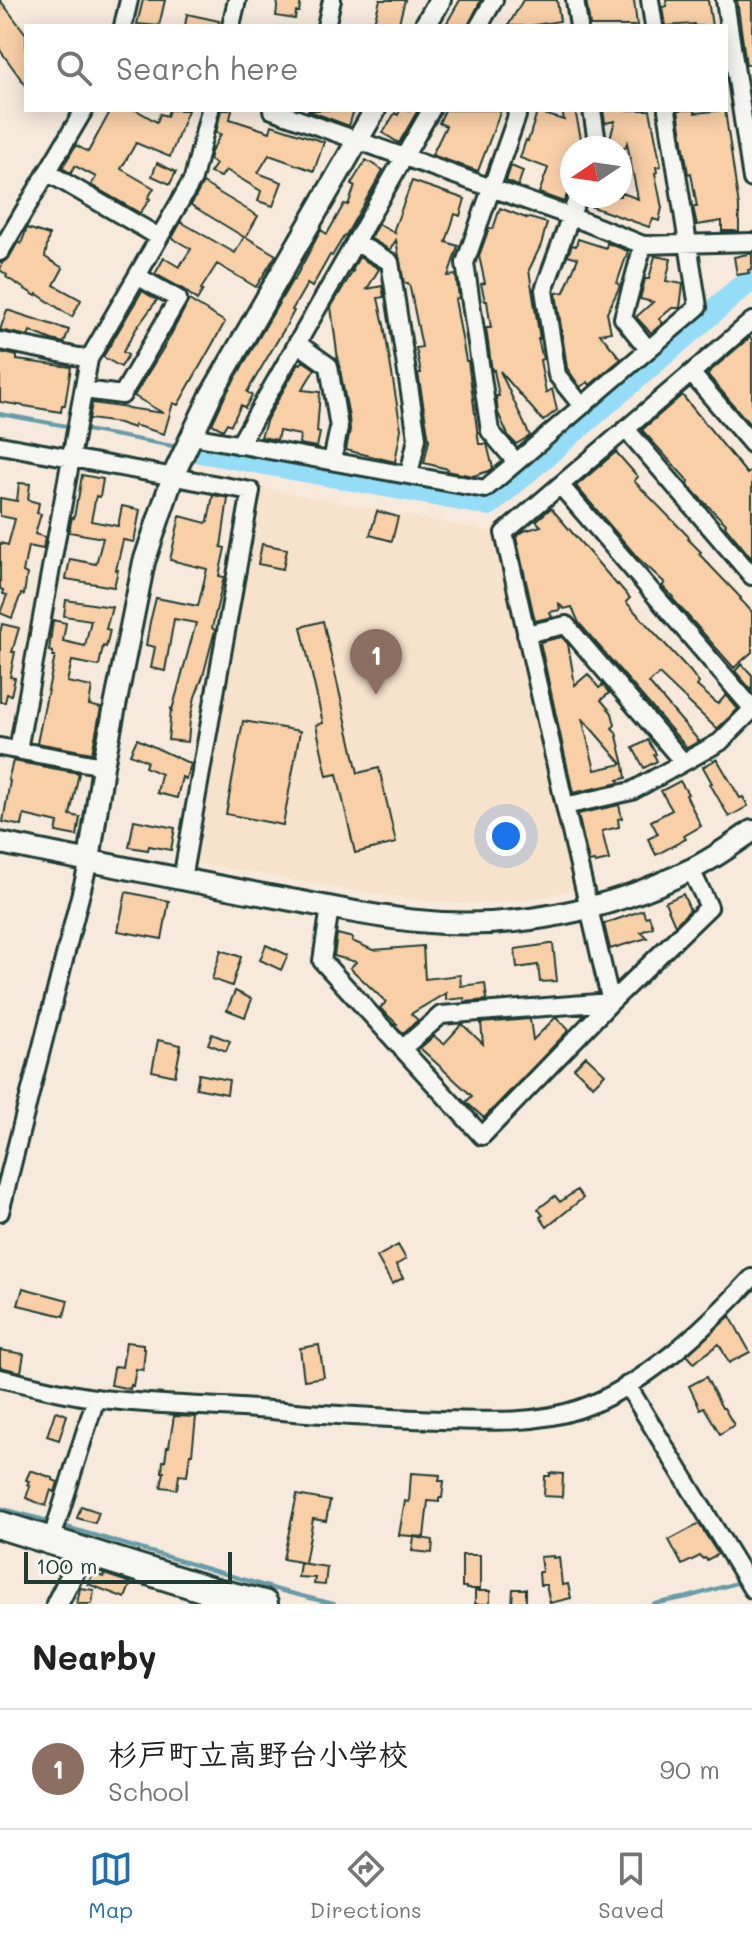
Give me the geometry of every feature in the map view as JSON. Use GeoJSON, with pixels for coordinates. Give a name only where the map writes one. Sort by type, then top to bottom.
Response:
{"type":"FeatureCollection","features":[{"type":"Feature","properties":{"kind":"main road"},"geometry":{"type":"LineString","coordinates":[[0,1525],[84,1551],[209,1598],[264,1604]]}},
{"type":"Feature","properties":{"kind":"street"},"geometry":{"type":"LineString","coordinates":[[123,24],[129,0]]}},
{"type":"Feature","properties":{"kind":"street"},"geometry":{"type":"LineString","coordinates":[[231,24],[237,0]]}},
{"type":"Feature","properties":{"kind":"street"},"geometry":{"type":"LineString","coordinates":[[326,24],[332,0]]}},
{"type":"Feature","properties":{"kind":"street"},"geometry":{"type":"LineString","coordinates":[[426,24],[440,0]]}},
{"type":"Feature","properties":{"kind":"street"},"geometry":{"type":"LineString","coordinates":[[480,24],[494,0]]}},
{"type":"Feature","properties":{"kind":"street"},"geometry":{"type":"LineString","coordinates":[[575,0],[579,24]]}},
{"type":"Feature","properties":{"kind":"street"},"geometry":{"type":"LineString","coordinates":[[650,0],[654,24]]}},
{"type":"Feature","properties":{"kind":"street"},"geometry":{"type":"LineString","coordinates":[[725,0],[752,179]]}},
{"type":"Feature","properties":{"kind":"street"},"geometry":{"type":"LineString","coordinates":[[0,252],[83,112]]}},
{"type":"Feature","properties":{"kind":"street"},"geometry":{"type":"LineString","coordinates":[[18,750],[89,359],[193,179],[210,112]]}},
{"type":"Feature","properties":{"kind":"street"},"geometry":{"type":"LineString","coordinates":[[0,1212],[89,861],[103,766],[144,562],[173,476],[211,395],[374,112]]}},
{"type":"Feature","properties":{"kind":"street"},"geometry":{"type":"LineString","coordinates":[[239,445],[430,112]]}},
{"type":"Feature","properties":{"kind":"street"},"geometry":{"type":"LineString","coordinates":[[516,112],[465,263],[490,431],[516,462]]}},
{"type":"Feature","properties":{"kind":"street"},"geometry":{"type":"LineString","coordinates":[[592,112],[596,136]]}},
{"type":"Feature","properties":{"kind":"street"},"geometry":{"type":"LineString","coordinates":[[192,436],[485,489],[698,307],[667,112]]}},
{"type":"Feature","properties":{"kind":"street"},"geometry":{"type":"LineString","coordinates":[[304,115],[357,141],[643,245],[752,242]]}},
{"type":"Feature","properties":{"kind":"street"},"geometry":{"type":"LineString","coordinates":[[47,172],[159,237]]}},
{"type":"Feature","properties":{"kind":"street"},"geometry":{"type":"LineString","coordinates":[[573,208],[544,290],[557,375],[582,406]]}},
{"type":"Feature","properties":{"kind":"street"},"geometry":{"type":"LineString","coordinates":[[355,242],[390,262],[417,438],[409,475]]}},
{"type":"Feature","properties":{"kind":"street"},"geometry":{"type":"LineString","coordinates":[[643,245],[623,318],[648,349]]}},
{"type":"Feature","properties":{"kind":"street"},"geometry":{"type":"LineString","coordinates":[[84,390],[122,395],[178,299],[137,276]]}},
{"type":"Feature","properties":{"kind":"street"},"geometry":{"type":"LineString","coordinates":[[611,1002],[504,533],[752,321]]}},
{"type":"Feature","properties":{"kind":"street"},"geometry":{"type":"LineString","coordinates":[[0,341],[89,359]]}},
{"type":"Feature","properties":{"kind":"street"},"geometry":{"type":"LineString","coordinates":[[297,343],[329,366],[339,428],[332,461]]}},
{"type":"Feature","properties":{"kind":"street"},"geometry":{"type":"LineString","coordinates":[[691,373],[752,444]]}},
{"type":"Feature","properties":{"kind":"street"},"geometry":{"type":"LineString","coordinates":[[626,429],[752,576]]}},
{"type":"Feature","properties":{"kind":"street"},"geometry":{"type":"LineString","coordinates":[[0,445],[251,491],[182,879]]}},
{"type":"Feature","properties":{"kind":"street"},"geometry":{"type":"LineString","coordinates":[[560,485],[752,709],[720,742],[632,791],[565,806]]}},
{"type":"Feature","properties":{"kind":"street"},"geometry":{"type":"LineString","coordinates":[[526,634],[566,625],[683,762]]}},
{"type":"Feature","properties":{"kind":"street"},"geometry":{"type":"LineString","coordinates":[[0,747],[103,766]]}},
{"type":"Feature","properties":{"kind":"street"},"geometry":{"type":"LineString","coordinates":[[0,843],[330,907],[421,922],[469,923],[552,915],[626,896],[691,870],[752,831]]}},
{"type":"Feature","properties":{"kind":"street"},"geometry":{"type":"LineString","coordinates":[[330,907],[322,961],[482,1136],[611,1002],[709,907],[691,870]]}},
{"type":"Feature","properties":{"kind":"street"},"geometry":{"type":"LineString","coordinates":[[402,1049],[441,1015],[611,1002]]}},
{"type":"Feature","properties":{"kind":"street"},"geometry":{"type":"LineString","coordinates":[[0,1378],[96,1398],[361,1417],[498,1421],[539,1419],[577,1410],[605,1399],[627,1385],[682,1346],[752,1278]]}},
{"type":"Feature","properties":{"kind":"street"},"geometry":{"type":"LineString","coordinates":[[627,1385],[752,1589]]}},
{"type":"Feature","properties":{"kind":"street"},"geometry":{"type":"LineString","coordinates":[[51,1541],[96,1398]]}},
{"type":"Feature","properties":{"kind":"street"},"geometry":{"type":"LineString","coordinates":[[57,1604],[84,1551]]}},
{"type":"Feature","properties":{"kind":"shaded area"},"geometry":{"type":"Polygon","coordinates":[[[259,487],[494,532],[576,886],[572,890],[529,900],[477,904],[432,902],[196,863],[192,857],[259,487]]]}},
{"type":"Feature","properties":{"kind":"building"},"geometry":{"type":"Polygon","coordinates":[[[0,0],[24,31],[24,83],[0,50],[0,0]]]}},
{"type":"Feature","properties":{"kind":"building"},"geometry":{"type":"Polygon","coordinates":[[[143,0],[165,0],[159,24],[137,24],[143,0]]]}},
{"type":"Feature","properties":{"kind":"building"},"geometry":{"type":"Polygon","coordinates":[[[278,0],[301,0],[295,19],[276,16],[278,0]]]}},
{"type":"Feature","properties":{"kind":"building"},"geometry":{"type":"Polygon","coordinates":[[[380,0],[405,0],[399,24],[374,24],[380,0]]]}},
{"type":"Feature","properties":{"kind":"building"},"geometry":{"type":"Polygon","coordinates":[[[460,0],[481,0],[469,24],[446,24],[460,0]]]}},
{"type":"Feature","properties":{"kind":"building"},"geometry":{"type":"Polygon","coordinates":[[[523,0],[557,0],[560,21],[509,24],[523,0]]]}},
{"type":"Feature","properties":{"kind":"building"},"geometry":{"type":"Polygon","coordinates":[[[586,0],[634,0],[637,24],[590,24],[586,0]]]}},
{"type":"Feature","properties":{"kind":"building"},"geometry":{"type":"Polygon","coordinates":[[[666,0],[708,0],[712,24],[665,24],[662,7],[667,6],[666,0]]]}},
{"type":"Feature","properties":{"kind":"building"},"geometry":{"type":"Polygon","coordinates":[[[737,0],[752,0],[752,64],[746,65],[737,0]]]}},
{"type":"Feature","properties":{"kind":"building"},"geometry":{"type":"Polygon","coordinates":[[[187,14],[219,21],[218,24],[185,24],[187,14]]]}},
{"type":"Feature","properties":{"kind":"building"},"geometry":{"type":"Polygon","coordinates":[[[110,112],[140,112],[157,122],[160,114],[167,116],[168,112],[187,112],[170,157],[136,143],[121,169],[154,188],[140,213],[91,185],[96,177],[75,166],[71,173],[62,168],[76,145],[88,152],[110,112]]]}},
{"type":"Feature","properties":{"kind":"building"},"geometry":{"type":"Polygon","coordinates":[[[221,112],[232,112],[230,119],[270,132],[272,125],[324,142],[314,171],[269,155],[258,173],[282,182],[273,206],[258,201],[261,191],[226,170],[221,177],[210,173],[216,164],[209,160],[211,152],[221,134],[216,133],[221,112]]]}},
{"type":"Feature","properties":{"kind":"building"},"geometry":{"type":"Polygon","coordinates":[[[312,112],[353,112],[349,126],[312,112]]]}},
{"type":"Feature","properties":{"kind":"building"},"geometry":{"type":"Polygon","coordinates":[[[399,112],[417,112],[399,143],[383,133],[395,113],[398,115],[399,112]]]}},
{"type":"Feature","properties":{"kind":"building"},"geometry":{"type":"Polygon","coordinates":[[[444,112],[500,112],[478,171],[432,155],[446,126],[439,123],[444,112]]]}},
{"type":"Feature","properties":{"kind":"building"},"geometry":{"type":"Polygon","coordinates":[[[537,112],[564,120],[562,112],[575,112],[580,136],[560,136],[560,201],[539,193],[548,168],[520,158],[537,112]]]}},
{"type":"Feature","properties":{"kind":"building"},"geometry":{"type":"Polygon","coordinates":[[[603,112],[650,112],[661,166],[656,167],[655,173],[662,208],[659,221],[653,219],[649,227],[595,208],[632,208],[632,197],[638,199],[632,168],[632,136],[611,136],[615,121],[605,123],[603,112]]]}},
{"type":"Feature","properties":{"kind":"building"},"geometry":{"type":"Polygon","coordinates":[[[678,112],[725,112],[739,207],[739,231],[722,231],[722,221],[697,225],[691,173],[688,174],[678,112]]]}},
{"type":"Feature","properties":{"kind":"building"},"geometry":{"type":"Polygon","coordinates":[[[366,160],[383,170],[346,235],[330,255],[312,287],[307,284],[247,392],[252,395],[245,408],[241,405],[231,425],[227,423],[223,430],[212,424],[321,230],[327,234],[344,204],[348,205],[355,186],[351,184],[366,160]]]}},
{"type":"Feature","properties":{"kind":"building"},"geometry":{"type":"Polygon","coordinates":[[[157,163],[176,172],[170,184],[152,176],[157,163]]]}},
{"type":"Feature","properties":{"kind":"building"},"geometry":{"type":"Polygon","coordinates":[[[511,166],[523,171],[518,186],[506,181],[511,166]]]}},
{"type":"Feature","properties":{"kind":"building"},"geometry":{"type":"Polygon","coordinates":[[[412,181],[465,199],[460,216],[455,214],[446,242],[458,246],[448,276],[456,275],[459,298],[455,299],[468,361],[479,444],[487,444],[493,468],[473,476],[424,463],[429,440],[416,348],[422,347],[410,288],[408,283],[404,283],[396,240],[390,250],[370,238],[378,224],[395,233],[412,181]]]}},
{"type":"Feature","properties":{"kind":"building"},"geometry":{"type":"Polygon","coordinates":[[[203,183],[258,216],[246,237],[276,255],[256,287],[217,264],[197,300],[155,274],[164,258],[179,267],[191,249],[172,238],[181,222],[235,253],[244,237],[191,205],[203,183]]]}},
{"type":"Feature","properties":{"kind":"building"},"geometry":{"type":"Polygon","coordinates":[[[500,208],[547,223],[529,270],[546,393],[552,389],[557,410],[543,421],[500,371],[530,436],[516,444],[509,437],[498,413],[496,396],[499,396],[486,328],[491,328],[481,284],[485,283],[479,256],[500,208]]]}},
{"type":"Feature","properties":{"kind":"building"},"geometry":{"type":"Polygon","coordinates":[[[27,228],[49,235],[45,257],[63,268],[54,285],[81,300],[72,317],[6,277],[0,270],[18,242],[21,244],[27,228]]]}},
{"type":"Feature","properties":{"kind":"building"},"geometry":{"type":"Polygon","coordinates":[[[578,239],[606,248],[607,243],[628,251],[617,283],[620,286],[607,313],[611,332],[600,334],[621,359],[590,385],[588,382],[580,387],[567,368],[556,293],[564,292],[578,258],[568,255],[578,239]]]}},
{"type":"Feature","properties":{"kind":"building"},"geometry":{"type":"Polygon","coordinates":[[[752,253],[752,269],[748,270],[749,273],[737,275],[734,257],[752,253]]]}},
{"type":"Feature","properties":{"kind":"building"},"geometry":{"type":"Polygon","coordinates":[[[655,256],[671,259],[666,281],[683,284],[680,308],[672,308],[659,319],[663,323],[651,333],[636,317],[653,302],[640,299],[655,256]]]}},
{"type":"Feature","properties":{"kind":"building"},"geometry":{"type":"Polygon","coordinates":[[[359,257],[379,269],[367,289],[382,286],[384,297],[378,298],[401,429],[395,462],[346,450],[349,417],[331,307],[359,257]]]}},
{"type":"Feature","properties":{"kind":"building"},"geometry":{"type":"Polygon","coordinates":[[[142,291],[157,300],[123,352],[128,355],[121,367],[103,357],[142,291]]]}},
{"type":"Feature","properties":{"kind":"building"},"geometry":{"type":"Polygon","coordinates":[[[189,300],[225,322],[178,405],[173,403],[164,434],[134,425],[134,428],[89,419],[92,403],[163,413],[134,396],[189,300]]]}},
{"type":"Feature","properties":{"kind":"building"},"geometry":{"type":"Polygon","coordinates":[[[7,310],[69,330],[64,343],[30,331],[28,336],[0,330],[7,310]]]}},
{"type":"Feature","properties":{"kind":"building"},"geometry":{"type":"Polygon","coordinates":[[[750,337],[752,340],[752,427],[707,374],[750,337]]]}},
{"type":"Feature","properties":{"kind":"building"},"geometry":{"type":"Polygon","coordinates":[[[0,352],[17,356],[17,360],[71,367],[61,412],[0,402],[0,352]]]}},
{"type":"Feature","properties":{"kind":"building"},"geometry":{"type":"Polygon","coordinates":[[[303,361],[315,369],[302,390],[320,392],[317,447],[299,444],[300,435],[279,431],[277,440],[261,437],[267,419],[303,361]]]}},
{"type":"Feature","properties":{"kind":"building"},"geometry":{"type":"Polygon","coordinates":[[[682,395],[747,474],[752,470],[752,559],[726,524],[687,484],[689,482],[642,430],[682,395]]]}},
{"type":"Feature","properties":{"kind":"building"},"geometry":{"type":"Polygon","coordinates":[[[616,452],[638,477],[634,481],[689,537],[701,552],[699,554],[752,612],[752,652],[734,668],[662,586],[665,583],[638,558],[576,486],[616,452]]]}},
{"type":"Feature","properties":{"kind":"building"},"geometry":{"type":"Polygon","coordinates":[[[82,475],[103,479],[91,521],[118,526],[122,506],[140,510],[134,542],[123,540],[114,587],[66,579],[70,559],[96,564],[103,538],[69,532],[82,475]]]}},
{"type":"Feature","properties":{"kind":"building"},"geometry":{"type":"Polygon","coordinates":[[[19,483],[30,484],[28,500],[39,503],[37,513],[41,514],[35,534],[45,537],[43,549],[28,546],[23,572],[27,574],[24,595],[21,594],[12,618],[0,613],[7,595],[0,589],[0,543],[8,545],[15,519],[0,516],[0,498],[17,501],[19,483]]]}},
{"type":"Feature","properties":{"kind":"building"},"geometry":{"type":"Polygon","coordinates":[[[213,495],[228,498],[221,547],[225,548],[219,576],[224,577],[212,628],[215,630],[195,697],[188,742],[168,740],[171,709],[196,623],[174,619],[165,671],[151,668],[155,647],[146,645],[150,622],[156,598],[198,606],[207,569],[170,560],[180,516],[206,523],[213,495]]]}},
{"type":"Feature","properties":{"kind":"building"},"geometry":{"type":"Polygon","coordinates":[[[551,508],[630,598],[626,602],[690,671],[699,683],[697,686],[718,704],[726,695],[738,709],[717,729],[659,674],[649,683],[699,741],[687,748],[579,623],[572,607],[564,609],[559,604],[560,610],[550,612],[552,617],[535,621],[516,537],[541,526],[536,521],[551,508]]]}},
{"type":"Feature","properties":{"kind":"building"},"geometry":{"type":"Polygon","coordinates":[[[377,511],[398,517],[392,541],[370,535],[377,511]]]}},
{"type":"Feature","properties":{"kind":"building"},"geometry":{"type":"Polygon","coordinates":[[[262,544],[287,549],[283,569],[258,564],[262,544]]]}},
{"type":"Feature","properties":{"kind":"building"},"geometry":{"type":"Polygon","coordinates":[[[66,600],[112,607],[106,629],[110,630],[99,666],[72,661],[67,682],[92,687],[89,705],[101,708],[92,753],[37,743],[55,656],[49,651],[53,620],[66,623],[63,641],[85,646],[91,620],[64,616],[66,600]]]}},
{"type":"Feature","properties":{"kind":"building"},"geometry":{"type":"Polygon","coordinates":[[[323,621],[358,773],[379,768],[396,843],[355,853],[337,774],[327,776],[316,725],[323,723],[301,627],[323,621]]]}},
{"type":"Feature","properties":{"kind":"building"},"geometry":{"type":"Polygon","coordinates":[[[2,624],[19,628],[12,652],[15,652],[10,677],[15,678],[11,695],[7,694],[5,702],[0,702],[2,624]]]}},
{"type":"Feature","properties":{"kind":"building"},"geometry":{"type":"Polygon","coordinates":[[[562,637],[568,644],[575,685],[588,674],[599,688],[603,685],[609,693],[601,700],[612,713],[615,725],[612,728],[616,732],[624,765],[626,778],[618,780],[619,783],[573,793],[540,642],[562,637]],[[582,718],[595,770],[622,764],[582,718]]]}},
{"type":"Feature","properties":{"kind":"building"},"geometry":{"type":"Polygon","coordinates":[[[742,664],[752,675],[752,691],[735,671],[742,664]]]}},
{"type":"Feature","properties":{"kind":"building"},"geometry":{"type":"Polygon","coordinates":[[[243,721],[300,731],[283,825],[226,814],[243,721]]]}},
{"type":"Feature","properties":{"kind":"building"},"geometry":{"type":"Polygon","coordinates":[[[137,739],[191,764],[186,779],[182,777],[177,798],[157,793],[161,774],[145,767],[147,761],[130,754],[137,739]]]}},
{"type":"Feature","properties":{"kind":"building"},"geometry":{"type":"Polygon","coordinates":[[[648,740],[657,761],[644,768],[633,748],[648,740]]]}},
{"type":"Feature","properties":{"kind":"building"},"geometry":{"type":"Polygon","coordinates":[[[717,759],[748,806],[729,817],[703,767],[717,759]]]}},
{"type":"Feature","properties":{"kind":"building"},"geometry":{"type":"Polygon","coordinates":[[[13,761],[79,773],[70,815],[80,817],[77,836],[56,832],[58,823],[24,815],[22,826],[3,822],[13,761]]]}},
{"type":"Feature","properties":{"kind":"building"},"geometry":{"type":"Polygon","coordinates":[[[680,781],[701,826],[684,836],[686,839],[656,855],[648,839],[658,834],[651,821],[672,810],[661,791],[680,781]]]}},
{"type":"Feature","properties":{"kind":"building"},"geometry":{"type":"Polygon","coordinates":[[[619,805],[622,818],[618,819],[619,827],[602,831],[609,860],[589,862],[578,814],[619,805]]]}},
{"type":"Feature","properties":{"kind":"building"},"geometry":{"type":"Polygon","coordinates":[[[134,820],[175,828],[171,850],[149,846],[148,850],[129,847],[134,820]]]}},
{"type":"Feature","properties":{"kind":"building"},"geometry":{"type":"Polygon","coordinates":[[[126,892],[169,901],[162,939],[118,931],[126,892]]]}},
{"type":"Feature","properties":{"kind":"building"},"geometry":{"type":"Polygon","coordinates":[[[683,894],[690,910],[675,925],[665,902],[683,894]]]}},
{"type":"Feature","properties":{"kind":"building"},"geometry":{"type":"Polygon","coordinates":[[[643,910],[653,927],[641,932],[647,938],[610,949],[604,924],[643,910]]]}},
{"type":"Feature","properties":{"kind":"building"},"geometry":{"type":"Polygon","coordinates":[[[337,934],[353,938],[352,941],[373,950],[423,946],[425,979],[460,975],[461,986],[485,983],[487,1000],[446,1000],[446,993],[411,1014],[418,1020],[403,1033],[380,1008],[386,1002],[350,968],[356,962],[334,956],[337,934]]]}},
{"type":"Feature","properties":{"kind":"building"},"geometry":{"type":"Polygon","coordinates":[[[553,944],[557,981],[540,982],[538,965],[517,968],[515,949],[553,944]]]}},
{"type":"Feature","properties":{"kind":"building"},"geometry":{"type":"Polygon","coordinates":[[[266,945],[288,955],[281,970],[260,960],[266,945]]]}},
{"type":"Feature","properties":{"kind":"building"},"geometry":{"type":"Polygon","coordinates":[[[221,950],[241,957],[232,986],[212,979],[221,950]]]}},
{"type":"Feature","properties":{"kind":"building"},"geometry":{"type":"Polygon","coordinates":[[[235,991],[252,999],[245,1017],[227,1010],[235,991]]]}},
{"type":"Feature","properties":{"kind":"building"},"geometry":{"type":"Polygon","coordinates":[[[556,1017],[569,1030],[484,1118],[466,1102],[472,1096],[420,1048],[434,1036],[444,1044],[462,1024],[483,1044],[481,1023],[530,1019],[533,1040],[556,1017]]]}},
{"type":"Feature","properties":{"kind":"building"},"geometry":{"type":"Polygon","coordinates":[[[212,1034],[230,1041],[226,1051],[208,1044],[212,1034]]]}},
{"type":"Feature","properties":{"kind":"building"},"geometry":{"type":"Polygon","coordinates":[[[158,1040],[181,1045],[175,1076],[152,1071],[158,1040]]]}},
{"type":"Feature","properties":{"kind":"building"},"geometry":{"type":"Polygon","coordinates":[[[586,1056],[605,1074],[593,1086],[574,1068],[586,1056]]]}},
{"type":"Feature","properties":{"kind":"building"},"geometry":{"type":"Polygon","coordinates":[[[199,1074],[229,1080],[227,1094],[196,1088],[199,1074]]]}},
{"type":"Feature","properties":{"kind":"building"},"geometry":{"type":"Polygon","coordinates":[[[577,1190],[583,1198],[547,1227],[538,1209],[555,1196],[560,1202],[577,1190]]]}},
{"type":"Feature","properties":{"kind":"building"},"geometry":{"type":"Polygon","coordinates":[[[398,1245],[406,1259],[396,1265],[403,1278],[392,1284],[377,1257],[398,1245]]]}},
{"type":"Feature","properties":{"kind":"building"},"geometry":{"type":"Polygon","coordinates":[[[23,1288],[68,1300],[64,1316],[18,1305],[23,1288]]]}},
{"type":"Feature","properties":{"kind":"building"},"geometry":{"type":"Polygon","coordinates":[[[730,1316],[750,1352],[729,1363],[719,1344],[694,1363],[687,1355],[730,1316]]]}},
{"type":"Feature","properties":{"kind":"building"},"geometry":{"type":"Polygon","coordinates":[[[126,1342],[143,1344],[145,1349],[143,1370],[136,1369],[130,1389],[111,1385],[114,1368],[122,1367],[126,1342]]]}},
{"type":"Feature","properties":{"kind":"building"},"geometry":{"type":"Polygon","coordinates":[[[319,1345],[324,1377],[304,1380],[300,1348],[319,1345]]]}},
{"type":"Feature","properties":{"kind":"building"},"geometry":{"type":"Polygon","coordinates":[[[0,1350],[24,1354],[21,1372],[0,1367],[0,1350]]]}},
{"type":"Feature","properties":{"kind":"building"},"geometry":{"type":"Polygon","coordinates":[[[706,1377],[734,1425],[720,1434],[704,1407],[700,1409],[689,1386],[706,1377]]]}},
{"type":"Feature","properties":{"kind":"building"},"geometry":{"type":"Polygon","coordinates":[[[57,1411],[67,1415],[59,1440],[47,1436],[57,1411]]]}},
{"type":"Feature","properties":{"kind":"building"},"geometry":{"type":"Polygon","coordinates":[[[174,1416],[196,1417],[187,1476],[179,1475],[177,1489],[161,1487],[163,1461],[169,1447],[174,1416]]]}},
{"type":"Feature","properties":{"kind":"building"},"geometry":{"type":"Polygon","coordinates":[[[30,1471],[58,1482],[55,1492],[51,1490],[46,1506],[26,1498],[30,1486],[26,1480],[30,1471]]]}},
{"type":"Feature","properties":{"kind":"building"},"geometry":{"type":"Polygon","coordinates":[[[411,1473],[440,1475],[439,1481],[444,1481],[439,1502],[428,1501],[424,1537],[399,1535],[405,1501],[409,1502],[411,1473]]]}},
{"type":"Feature","properties":{"kind":"building"},"geometry":{"type":"Polygon","coordinates":[[[550,1473],[563,1474],[562,1497],[544,1496],[545,1476],[550,1476],[550,1473]]]}},
{"type":"Feature","properties":{"kind":"building"},"geometry":{"type":"Polygon","coordinates":[[[297,1495],[330,1501],[326,1521],[313,1519],[305,1563],[283,1559],[297,1495]]]}},
{"type":"Feature","properties":{"kind":"building"},"geometry":{"type":"Polygon","coordinates":[[[81,1506],[99,1512],[95,1523],[77,1518],[81,1506]]]}},
{"type":"Feature","properties":{"kind":"building"},"geometry":{"type":"Polygon","coordinates":[[[699,1524],[718,1554],[707,1560],[700,1556],[682,1565],[669,1540],[699,1524]]]}},
{"type":"Feature","properties":{"kind":"building"},"geometry":{"type":"Polygon","coordinates":[[[414,1537],[433,1540],[432,1553],[412,1551],[414,1537]]]}},
{"type":"Feature","properties":{"kind":"building"},"geometry":{"type":"Polygon","coordinates":[[[462,1555],[480,1555],[480,1589],[462,1587],[462,1555]]]}},
{"type":"Feature","properties":{"kind":"building"},"geometry":{"type":"Polygon","coordinates":[[[540,1557],[559,1557],[562,1585],[568,1584],[571,1598],[550,1603],[546,1585],[540,1585],[539,1572],[542,1572],[540,1557]]]}},
{"type":"Feature","properties":{"kind":"building"},"geometry":{"type":"Polygon","coordinates":[[[300,1563],[327,1567],[325,1585],[314,1584],[315,1578],[298,1577],[300,1563]]]}},
{"type":"Feature","properties":{"kind":"building"},"geometry":{"type":"Polygon","coordinates":[[[93,1573],[131,1583],[125,1598],[88,1584],[93,1573]]]}},
{"type":"Feature","properties":{"kind":"building"},"geometry":{"type":"Polygon","coordinates":[[[80,1588],[94,1590],[92,1604],[77,1604],[80,1588]]]}},
{"type":"Feature","properties":{"kind":"building"},"geometry":{"type":"Polygon","coordinates":[[[513,1589],[526,1589],[526,1604],[512,1604],[513,1589]]]}},
{"type":"Feature","properties":{"kind":"building"},"geometry":{"type":"Polygon","coordinates":[[[475,1591],[490,1591],[490,1604],[475,1604],[475,1591]]]}},
{"type":"Feature","properties":{"kind":"waterway"},"geometry":{"type":"LineString","coordinates":[[200,451],[489,504],[752,278]]}},
{"type":"Feature","properties":{"kind":"waterway"},"geometry":{"type":"LineString","coordinates":[[0,414],[72,427]]}},
{"type":"Feature","properties":{"kind":"waterway"},"geometry":{"type":"LineString","coordinates":[[81,429],[178,447]]}},
{"type":"Feature","properties":{"kind":"waterway"},"geometry":{"type":"LineString","coordinates":[[0,1508],[52,1522]]}},
{"type":"Feature","properties":{"kind":"waterway"},"geometry":{"type":"LineString","coordinates":[[60,1525],[334,1604]]}},
{"type":"Feature","properties":{"kind":"waterway"},"geometry":{"type":"LineString","coordinates":[[653,1604],[743,1581]]}},
{"type":"Feature","properties":{"kind":"place","name":"杉戸町立高野台小学校"},"geometry":{"type":"Point","coordinates":[376,695]}}]}
